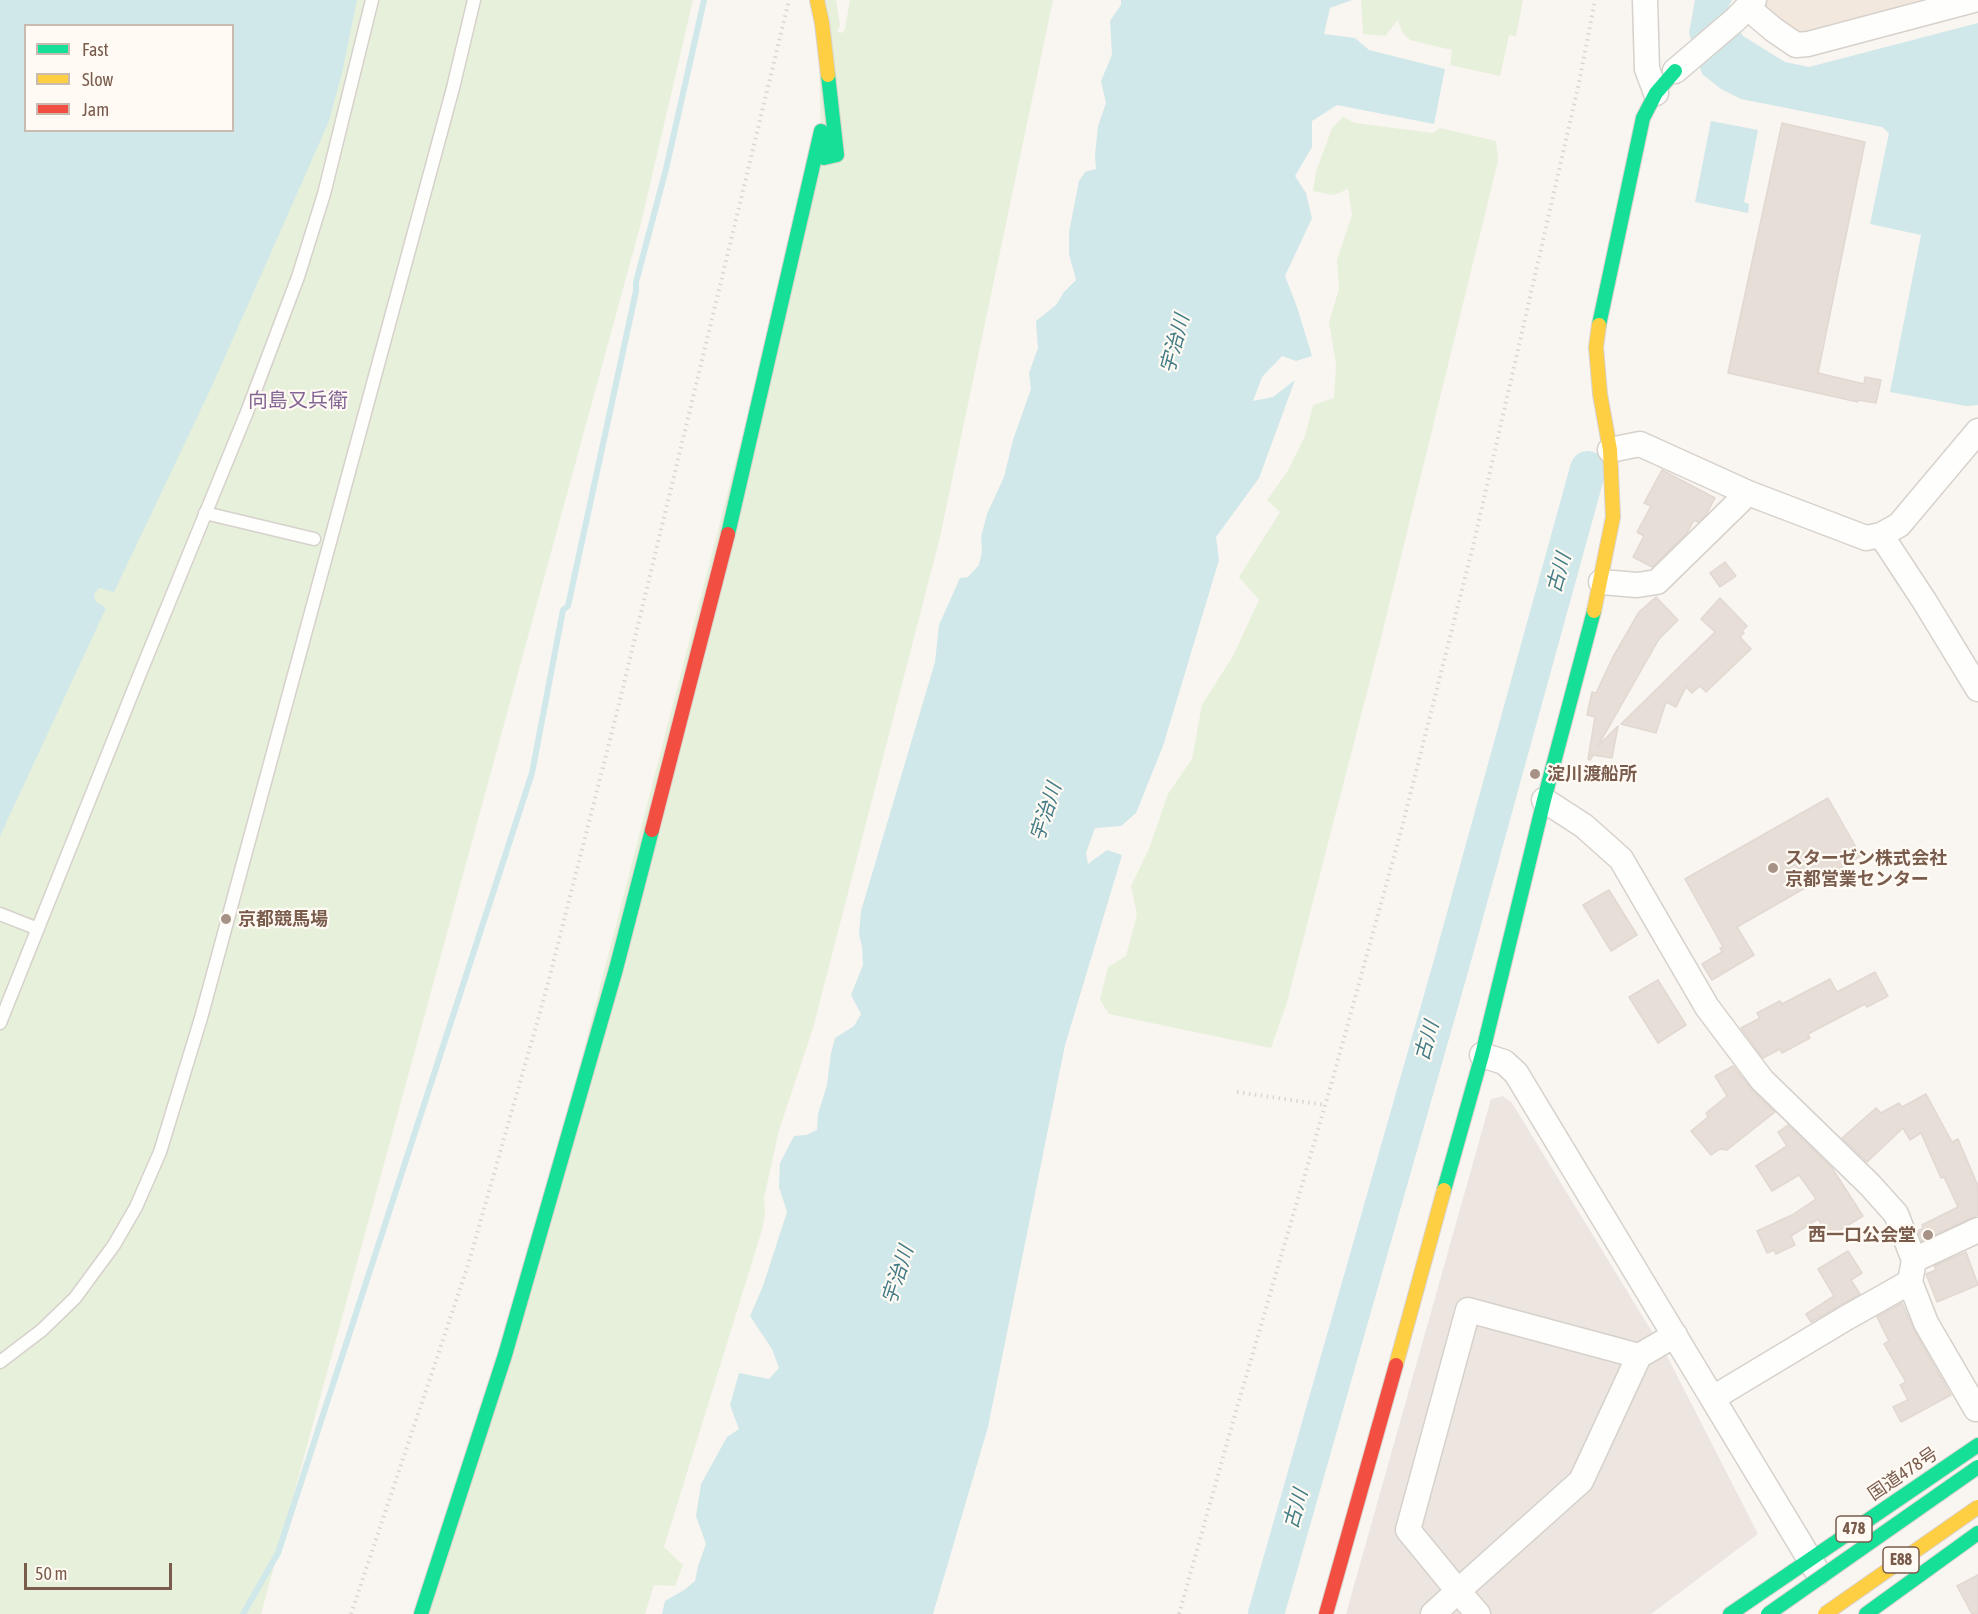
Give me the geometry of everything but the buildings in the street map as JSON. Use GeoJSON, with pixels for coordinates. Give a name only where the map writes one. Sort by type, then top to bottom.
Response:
{"type":"FeatureCollection","features":[{"type":"Feature","properties":{"kind":"main road"},"geometry":{"type":"LineString","coordinates":[[421,1614],[505,1355],[616,969],[738,494],[821,131],[824,158],[837,155],[822,23],[817,0]]}},
{"type":"Feature","properties":{"kind":"main road"},"geometry":{"type":"LineString","coordinates":[[1326,1614],[1482,1055],[1544,800],[1601,582],[1613,517],[1610,450],[1600,394],[1596,347],[1602,304],[1644,118],[1656,93],[1675,71]]}},
{"type":"Feature","properties":{"kind":"main road","name":"国道478号"},"geometry":{"type":"LineString","coordinates":[[1730,1614],[1978,1445]]}},
{"type":"Feature","properties":{"kind":"main road","name":"E88"},"geometry":{"type":"LineString","coordinates":[[1768,1614],[1978,1467]]}},
{"type":"Feature","properties":{"kind":"main road","name":"E88"},"geometry":{"type":"LineString","coordinates":[[1825,1614],[1978,1507]]}},
{"type":"Feature","properties":{"kind":"main road"},"geometry":{"type":"LineString","coordinates":[[1866,1614],[1978,1533]]}},
{"type":"Feature","properties":{"kind":"street"},"geometry":{"type":"LineString","coordinates":[[1645,0],[1647,69],[1656,93]]}},
{"type":"Feature","properties":{"kind":"street"},"geometry":{"type":"LineString","coordinates":[[1675,71],[1746,9],[1796,45],[1808,44],[1974,0]]}},
{"type":"Feature","properties":{"kind":"street"},"geometry":{"type":"LineString","coordinates":[[1610,450],[1640,444],[1748,493],[1866,538],[1881,535],[1899,525],[1978,431]]}},
{"type":"Feature","properties":{"kind":"street"},"geometry":{"type":"LineString","coordinates":[[1601,582],[1637,585],[1657,582],[1748,493]]}},
{"type":"Feature","properties":{"kind":"street"},"geometry":{"type":"LineString","coordinates":[[1881,535],[1978,689]]}},
{"type":"Feature","properties":{"kind":"street"},"geometry":{"type":"LineString","coordinates":[[1544,800],[1584,826],[1621,859],[1707,1007],[1762,1080],[1870,1185],[1896,1214],[1926,1323],[1976,1409],[1978,1408]]}},
{"type":"Feature","properties":{"kind":"street"},"geometry":{"type":"LineString","coordinates":[[1482,1055],[1504,1062],[1516,1073],[1841,1614]]}},
{"type":"Feature","properties":{"kind":"street"},"geometry":{"type":"LineString","coordinates":[[1713,1398],[1846,1318],[1912,1271],[1978,1230]]}},
{"type":"Feature","properties":{"kind":"street"},"geometry":{"type":"LineString","coordinates":[[1478,1614],[1408,1530],[1468,1310],[1639,1356]]}},
{"type":"Feature","properties":{"kind":"street"},"geometry":{"type":"LineString","coordinates":[[1433,1614],[1581,1481],[1639,1356],[1675,1335]]}},
{"type":"Feature","properties":{"kind":"lane"},"geometry":{"type":"LineString","coordinates":[[0,1023],[247,412],[298,277],[324,194],[372,0]]}},
{"type":"Feature","properties":{"kind":"lane"},"geometry":{"type":"LineString","coordinates":[[0,1362],[42,1330],[75,1298],[114,1245],[136,1207],[160,1152],[201,1018],[453,88],[474,0]]}},
{"type":"Feature","properties":{"kind":"lane"},"geometry":{"type":"LineString","coordinates":[[205,513],[314,539]]}},
{"type":"Feature","properties":{"kind":"lane"},"geometry":{"type":"LineString","coordinates":[[0,914],[38,929]]}},
{"type":"Feature","properties":{"kind":"path"},"geometry":{"type":"LineString","coordinates":[[351,1614],[468,1265],[546,991],[614,724],[789,0]]}},
{"type":"Feature","properties":{"kind":"path"},"geometry":{"type":"LineString","coordinates":[[1179,1614],[1401,831],[1473,546],[1574,106],[1595,0]]}},
{"type":"Feature","properties":{"kind":"path"},"geometry":{"type":"LineString","coordinates":[[1238,1092],[1325,1105]]}},
{"type":"Feature","properties":{"kind":"shaded area"},"geometry":{"type":"Polygon","coordinates":[[[1766,0],[1942,0],[1800,37],[1762,11],[1766,0]]]}},
{"type":"Feature","properties":{"kind":"shaded area"},"geometry":{"type":"Polygon","coordinates":[[[1503,1096],[1512,1103],[1668,1358],[1758,1534],[1651,1614],[1346,1614],[1491,1099],[1503,1096]]]}},
{"type":"Feature","properties":{"kind":"green space","name":"京都競馬場"},"geometry":{"type":"Polygon","coordinates":[[[0,0],[693,0],[641,223],[261,1614],[0,1614],[0,0]]]}},
{"type":"Feature","properties":{"kind":"green space"},"geometry":{"type":"Polygon","coordinates":[[[817,0],[836,0],[840,26],[837,31],[842,33],[845,29],[850,0],[1053,0],[940,537],[813,1028],[779,1130],[764,1198],[765,1214],[762,1230],[664,1547],[683,1565],[675,1586],[654,1585],[645,1614],[421,1614],[505,1355],[821,131],[817,0]]]}},
{"type":"Feature","properties":{"kind":"green space"},"geometry":{"type":"Polygon","coordinates":[[[1361,0],[1523,0],[1516,36],[1509,35],[1500,76],[1450,65],[1452,50],[1410,40],[1402,32],[1398,20],[1385,36],[1363,34],[1361,0]]]}},
{"type":"Feature","properties":{"kind":"green space"},"geometry":{"type":"Polygon","coordinates":[[[1343,117],[1355,123],[1433,133],[1440,128],[1496,141],[1498,161],[1382,634],[1287,1002],[1271,1048],[1109,1014],[1100,1000],[1108,967],[1126,956],[1137,915],[1131,886],[1149,849],[1168,794],[1192,759],[1202,705],[1233,656],[1259,600],[1239,577],[1280,512],[1267,500],[1287,472],[1305,436],[1313,405],[1334,398],[1336,364],[1329,322],[1339,289],[1337,260],[1352,215],[1348,189],[1334,195],[1313,191],[1316,172],[1332,128],[1343,117]]]}},
{"type":"Feature","properties":{"kind":"water"},"geometry":{"type":"Polygon","coordinates":[[[0,0],[357,0],[342,73],[329,121],[212,386],[114,592],[99,588],[94,594],[96,602],[106,608],[0,836],[0,0]]]}},
{"type":"Feature","properties":{"kind":"water","name":"宇治川"},"geometry":{"type":"Polygon","coordinates":[[[1121,0],[1352,0],[1330,8],[1324,34],[1355,38],[1369,50],[1445,69],[1434,124],[1337,105],[1312,121],[1312,147],[1295,176],[1306,193],[1312,218],[1285,276],[1312,356],[1296,361],[1282,356],[1262,377],[1253,401],[1273,397],[1295,380],[1259,478],[1216,537],[1219,560],[1163,746],[1136,813],[1121,826],[1095,828],[1086,853],[1088,864],[1107,850],[1122,855],[1065,1045],[988,1427],[933,1614],[662,1614],[665,1601],[695,1581],[706,1544],[696,1516],[701,1484],[727,1437],[739,1429],[730,1405],[739,1373],[769,1379],[779,1368],[772,1349],[750,1316],[763,1286],[787,1212],[779,1187],[780,1163],[794,1136],[806,1135],[817,1130],[818,1114],[827,1085],[835,1038],[854,1026],[861,1014],[851,995],[863,965],[859,934],[861,911],[935,662],[939,625],[960,578],[968,577],[979,565],[982,551],[981,537],[987,514],[1004,477],[1013,440],[1031,389],[1029,373],[1038,348],[1036,321],[1056,305],[1064,292],[1076,280],[1069,254],[1069,232],[1079,181],[1085,172],[1096,169],[1098,126],[1106,103],[1101,81],[1112,55],[1110,21],[1121,5],[1121,0]]]}},
{"type":"Feature","properties":{"kind":"water"},"geometry":{"type":"Polygon","coordinates":[[[1695,0],[1732,0],[1726,12],[1743,36],[1785,62],[1809,67],[1978,23],[1978,405],[1966,406],[1890,392],[1921,235],[1870,224],[1889,133],[1882,127],[1741,99],[1721,89],[1702,74],[1689,33],[1695,0]]]}},
{"type":"Feature","properties":{"kind":"water"},"geometry":{"type":"Polygon","coordinates":[[[1711,121],[1758,130],[1744,202],[1749,204],[1748,213],[1695,202],[1711,121]]]}},
{"type":"Feature","properties":{"kind":"waterway"},"geometry":{"type":"LineString","coordinates":[[243,1614],[278,1553],[532,773],[563,610],[568,606],[636,291],[636,282],[666,169],[704,0]]}},
{"type":"Feature","properties":{"kind":"waterway","name":"古川"},"geometry":{"type":"LineString","coordinates":[[1266,1614],[1451,966],[1588,469]]}},
{"type":"Feature","properties":{"kind":"traffic: fast"},"geometry":{"type":"LineString","coordinates":[[1599,325],[1643,118],[1656,93],[1675,71]]}},
{"type":"Feature","properties":{"kind":"traffic: fast"},"geometry":{"type":"LineString","coordinates":[[728,534],[821,131],[824,158],[837,155],[828,75]]}},
{"type":"Feature","properties":{"kind":"traffic: fast"},"geometry":{"type":"LineString","coordinates":[[1444,1190],[1482,1055],[1544,800],[1594,611]]}},
{"type":"Feature","properties":{"kind":"traffic: fast"},"geometry":{"type":"LineString","coordinates":[[421,1614],[505,1355],[616,969],[652,830]]}},
{"type":"Feature","properties":{"kind":"traffic: fast"},"geometry":{"type":"LineString","coordinates":[[1730,1614],[1978,1445]]}},
{"type":"Feature","properties":{"kind":"traffic: fast"},"geometry":{"type":"LineString","coordinates":[[1768,1614],[1978,1467]]}},
{"type":"Feature","properties":{"kind":"traffic: fast"},"geometry":{"type":"LineString","coordinates":[[1866,1614],[1978,1533]]}},
{"type":"Feature","properties":{"kind":"traffic: slow"},"geometry":{"type":"LineString","coordinates":[[817,0],[828,75]]}},
{"type":"Feature","properties":{"kind":"traffic: slow"},"geometry":{"type":"LineString","coordinates":[[1594,611],[1613,517],[1610,450],[1600,394],[1596,347],[1599,325]]}},
{"type":"Feature","properties":{"kind":"traffic: slow"},"geometry":{"type":"LineString","coordinates":[[1396,1365],[1444,1190]]}},
{"type":"Feature","properties":{"kind":"traffic: slow"},"geometry":{"type":"LineString","coordinates":[[1825,1614],[1978,1507]]}},
{"type":"Feature","properties":{"kind":"traffic: jam"},"geometry":{"type":"LineString","coordinates":[[652,830],[728,534]]}},
{"type":"Feature","properties":{"kind":"traffic: jam"},"geometry":{"type":"LineString","coordinates":[[1326,1614],[1396,1365]]}},
{"type":"Feature","properties":{"kind":"place","name":"淀川渡船所"},"geometry":{"type":"Point","coordinates":[1535,774]}},
{"type":"Feature","properties":{"kind":"place","name":"スターゼン株式会社 京都営業センター"},"geometry":{"type":"Point","coordinates":[1773,868]}},
{"type":"Feature","properties":{"kind":"place","name":"京都競馬場"},"geometry":{"type":"Point","coordinates":[226,919]}},
{"type":"Feature","properties":{"kind":"place","name":"西一口公会堂"},"geometry":{"type":"Point","coordinates":[1928,1235]}},
{"type":"Feature","properties":{"kind":"district","name":"向島又兵衛"},"geometry":{"type":"Point","coordinates":[298,401]}}]}
